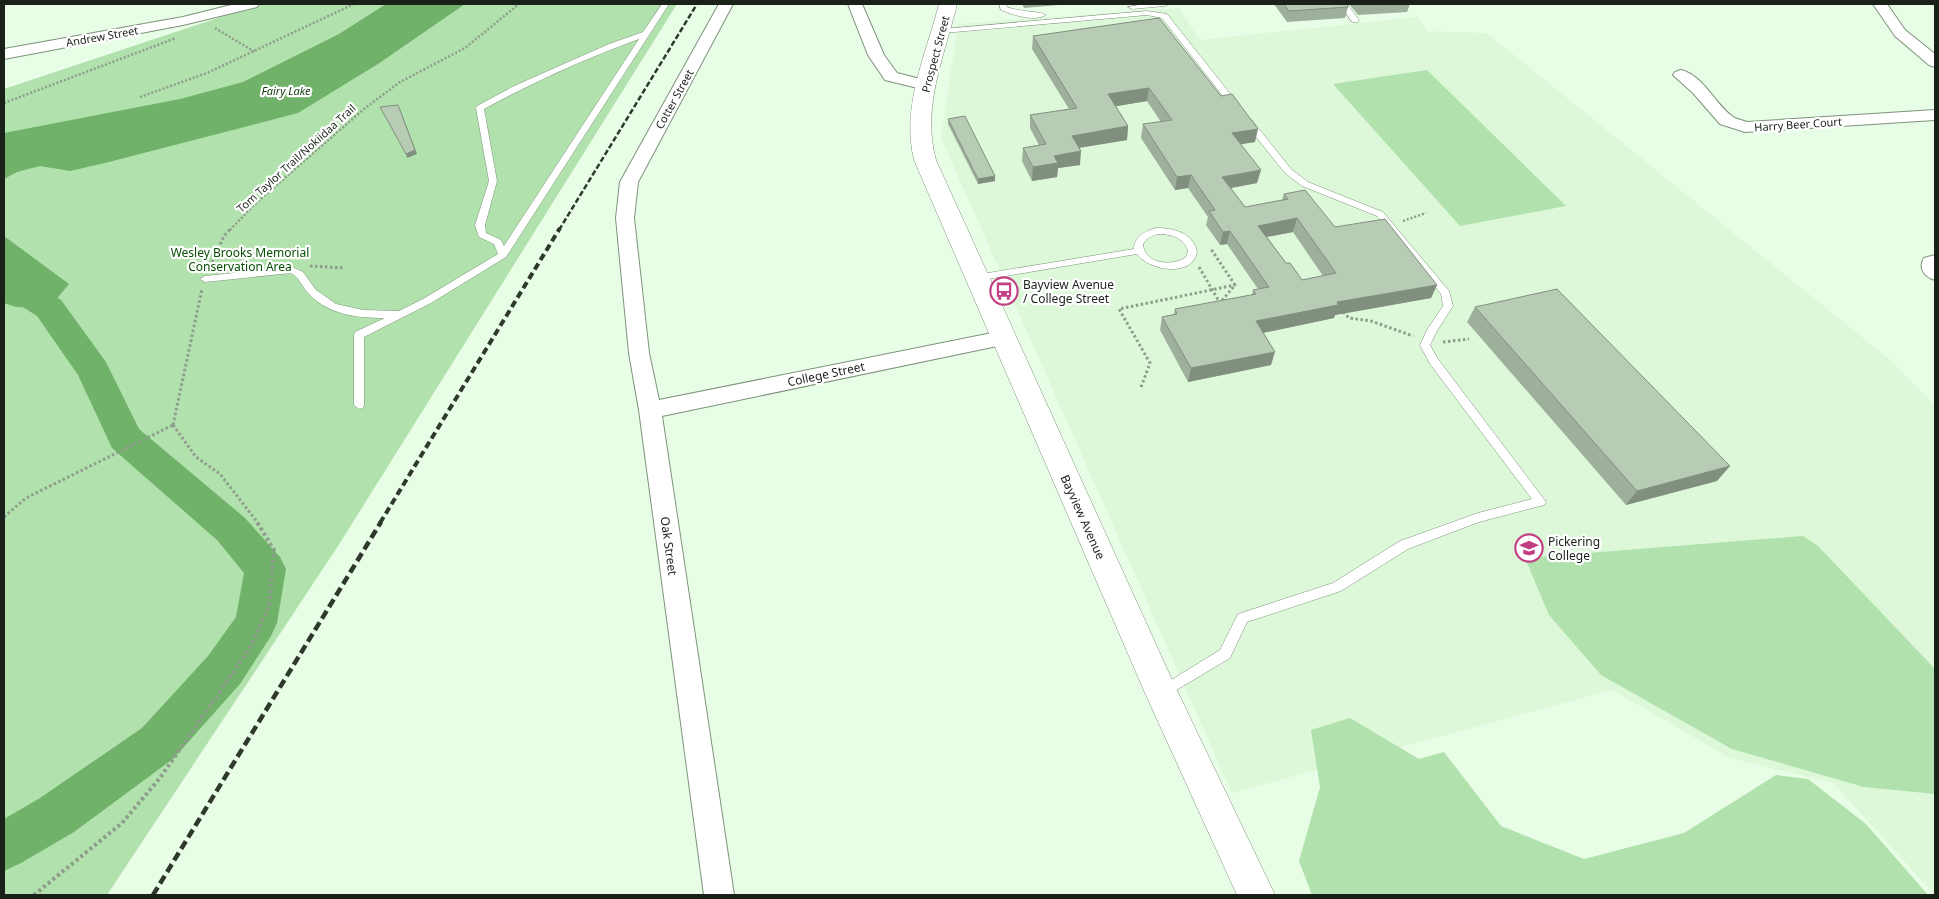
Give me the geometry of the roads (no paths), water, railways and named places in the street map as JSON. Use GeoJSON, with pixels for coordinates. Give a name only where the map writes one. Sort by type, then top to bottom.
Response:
{"type":"FeatureCollection","features":[{"type":"Feature","properties":{"kind":"main road","name":"Prospect Street"},"geometry":{"type":"LineString","coordinates":[[920,135],[926,85],[943,31],[948,4]]}},
{"type":"Feature","properties":{"kind":"main road","name":"Bayview Avenue"},"geometry":{"type":"LineString","coordinates":[[920,135],[925,160],[1002,338],[1161,693],[1256,895]]}},
{"type":"Feature","properties":{"kind":"street","name":"Andrew Street"},"geometry":{"type":"LineString","coordinates":[[4,54],[200,17],[252,4]]}},
{"type":"Feature","properties":{"kind":"street","name":"Cotter Street"},"geometry":{"type":"LineString","coordinates":[[626,196],[629,182],[726,4]]}},
{"type":"Feature","properties":{"kind":"street"},"geometry":{"type":"LineString","coordinates":[[855,4],[876,55],[890,77],[926,85]]}},
{"type":"Feature","properties":{"kind":"street"},"geometry":{"type":"LineString","coordinates":[[1880,4],[1900,33],[1935,62]]}},
{"type":"Feature","properties":{"kind":"street","name":"Harry Beer Court"},"geometry":{"type":"LineString","coordinates":[[1682,75],[1705,96],[1726,120],[1745,127],[1935,115]]}},
{"type":"Feature","properties":{"kind":"street","name":"Oak Street"},"geometry":{"type":"LineString","coordinates":[[626,196],[625,218],[637,334],[650,410],[719,895]]}},
{"type":"Feature","properties":{"kind":"street"},"geometry":{"type":"LineString","coordinates":[[1935,260],[1931,262],[1931,270],[1935,274]]}},
{"type":"Feature","properties":{"kind":"street","name":"College Street"},"geometry":{"type":"LineString","coordinates":[[650,410],[1002,338]]}},
{"type":"Feature","properties":{"kind":"lane"},"geometry":{"type":"LineString","coordinates":[[359,405],[358,335],[427,302],[503,254],[665,4]]}},
{"type":"Feature","properties":{"kind":"lane"},"geometry":{"type":"LineString","coordinates":[[1003,4],[1004,8],[1014,13],[1030,16],[1164,4]]}},
{"type":"Feature","properties":{"kind":"lane"},"geometry":{"type":"LineString","coordinates":[[1343,4],[1355,20]]}},
{"type":"Feature","properties":{"kind":"lane"},"geometry":{"type":"LineString","coordinates":[[943,31],[1147,13],[1164,16],[1288,171],[1305,184],[1380,214],[1446,293],[1448,306],[1426,343],[1434,361],[1540,502],[1478,518],[1404,545],[1337,587],[1243,618],[1225,654],[1182,678],[1161,693]]}},
{"type":"Feature","properties":{"kind":"lane"},"geometry":{"type":"LineString","coordinates":[[503,254],[498,242],[482,235],[480,225],[493,181],[491,161],[480,108],[612,46],[646,34]]}},
{"type":"Feature","properties":{"kind":"lane"},"geometry":{"type":"LineString","coordinates":[[1156,231],[1166,231],[1184,237],[1193,249],[1192,256],[1187,261],[1180,265],[1170,266],[1150,262],[1142,257],[1138,251],[1138,244],[1141,238],[1156,231]]}},
{"type":"Feature","properties":{"kind":"lane"},"geometry":{"type":"LineString","coordinates":[[976,278],[1138,251]]}},
{"type":"Feature","properties":{"kind":"lane"},"geometry":{"type":"LineString","coordinates":[[205,279],[292,270],[300,273],[311,290],[325,304],[353,314],[400,314]]}},
{"type":"Feature","properties":{"kind":"water","name":"Fairy Lake"},"geometry":{"type":"Polygon","coordinates":[[[386,4],[465,4],[378,64],[298,113],[70,171],[40,166],[17,172],[4,179],[4,133],[180,99],[243,82],[339,34],[386,4]]]}},
{"type":"Feature","properties":{"kind":"water"},"geometry":{"type":"Polygon","coordinates":[[[4,236],[69,284],[49,308],[16,307],[4,303],[4,236]]]}},
{"type":"Feature","properties":{"kind":"waterway"},"geometry":{"type":"LineString","coordinates":[[4,280],[49,308],[94,371],[125,438],[231,529],[265,569],[256,623],[224,670],[158,743],[57,815],[4,846]]}},
{"type":"Feature","properties":{"kind":"railway"},"geometry":{"type":"LineString","coordinates":[[559,230],[697,4]]}},
{"type":"Feature","properties":{"kind":"railway"},"geometry":{"type":"LineString","coordinates":[[380,523],[560,228]]}},
{"type":"Feature","properties":{"kind":"railway"},"geometry":{"type":"LineString","coordinates":[[153,895],[381,522]]}},
{"type":"Feature","properties":{"kind":"place","name":"Bayview Avenue / College Street"},"geometry":{"type":"Point","coordinates":[1004,291]}},
{"type":"Feature","properties":{"kind":"place","name":"Pickering College"},"geometry":{"type":"Point","coordinates":[1529,548]}},
{"type":"Feature","properties":{"kind":"park label","name":"Wesley Brooks Memorial Conservation Area"},"geometry":{"type":"Point","coordinates":[240,259]}}]}
